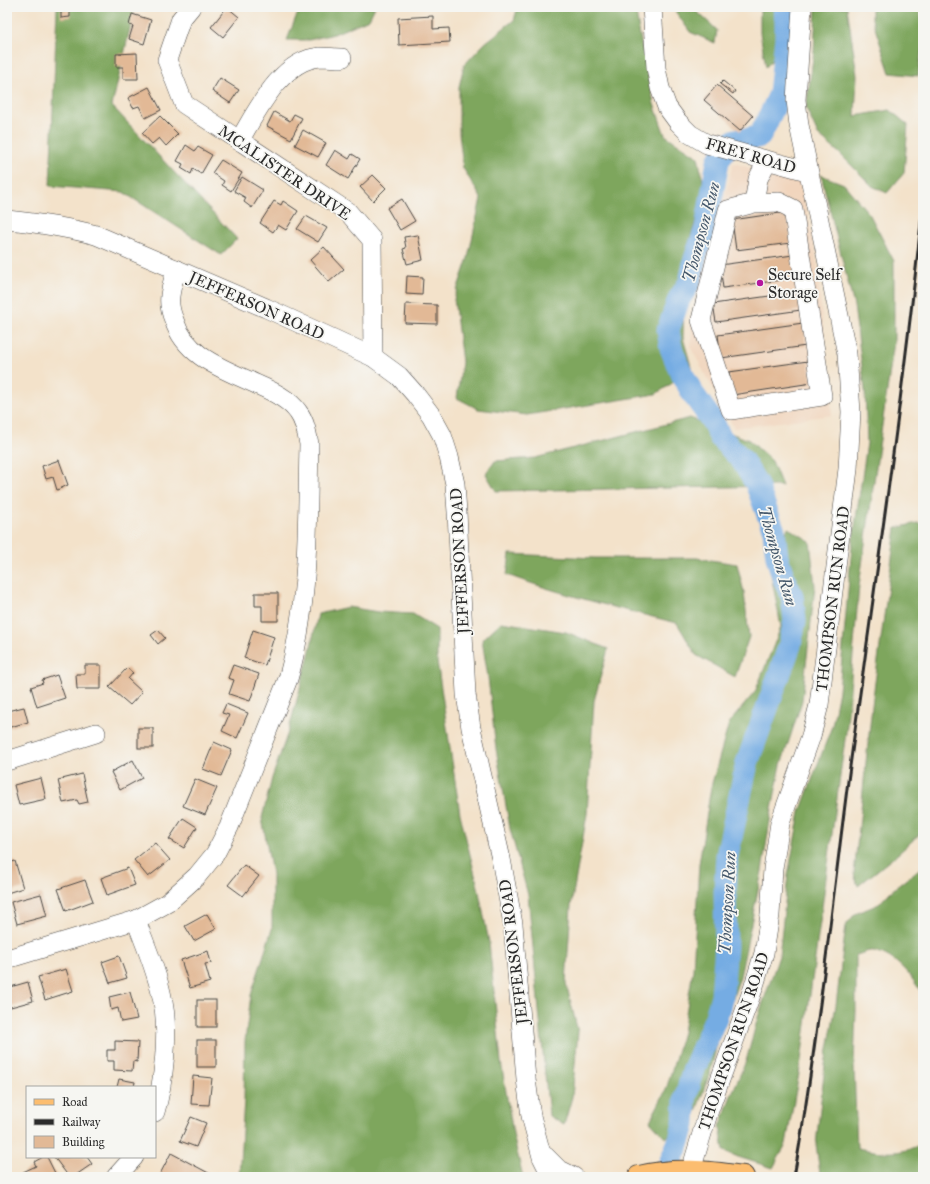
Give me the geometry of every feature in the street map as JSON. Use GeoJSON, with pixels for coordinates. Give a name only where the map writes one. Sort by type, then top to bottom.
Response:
{"type":"FeatureCollection","features":[{"type":"Feature","properties":{"kind":"main road"},"geometry":{"type":"LineString","coordinates":[[646,1175],[685,1173],[743,1177]]}},
{"type":"Feature","properties":{"kind":"street","name":"MCALISTER DRIVE"},"geometry":{"type":"LineString","coordinates":[[191,7],[182,19],[167,60],[184,104],[348,212],[372,240],[373,357]]}},
{"type":"Feature","properties":{"kind":"street","name":"FREY ROAD"},"geometry":{"type":"LineString","coordinates":[[652,7],[656,68],[660,88],[667,107],[678,122],[690,134],[707,144],[808,171]]}},
{"type":"Feature","properties":{"kind":"street","name":"THOMPSON RUN ROAD"},"geometry":{"type":"LineString","coordinates":[[685,1173],[753,989],[764,953],[770,915],[773,869],[780,823],[811,736],[819,705],[847,477],[852,412],[847,354],[808,171],[799,125],[796,100],[802,7]]}},
{"type":"Feature","properties":{"kind":"street"},"geometry":{"type":"LineString","coordinates":[[240,140],[261,105],[284,74],[301,63],[319,57],[342,58]]}},
{"type":"Feature","properties":{"kind":"street"},"geometry":{"type":"LineString","coordinates":[[754,204],[758,179],[767,161]]}},
{"type":"Feature","properties":{"kind":"street"},"geometry":{"type":"LineString","coordinates":[[779,202],[793,209],[822,396],[731,410],[701,320],[728,210],[754,204],[779,202]]}},
{"type":"Feature","properties":{"kind":"street","name":"JEFFERSON ROAD"},"geometry":{"type":"LineString","coordinates":[[7,220],[70,228],[96,235],[373,357],[399,376],[431,415],[442,435],[455,484],[466,694],[477,758],[501,859],[512,917],[526,1079],[531,1116],[539,1148],[552,1177]]}},
{"type":"Feature","properties":{"kind":"street"},"geometry":{"type":"LineString","coordinates":[[7,959],[136,920],[167,903],[187,886],[206,866],[222,842],[237,809],[288,679],[294,657],[302,614],[306,580],[308,435],[302,418],[291,404],[282,397],[207,361],[189,346],[176,327],[170,306],[170,296],[176,269]]}},
{"type":"Feature","properties":{"kind":"street"},"geometry":{"type":"LineString","coordinates":[[7,761],[96,733]]}},
{"type":"Feature","properties":{"kind":"street"},"geometry":{"type":"LineString","coordinates":[[136,920],[157,980],[165,1013],[165,1047],[156,1106]]}},
{"type":"Feature","properties":{"kind":"street"},"geometry":{"type":"LineString","coordinates":[[539,1148],[544,1177]]}},
{"type":"Feature","properties":{"kind":"street"},"geometry":{"type":"LineString","coordinates":[[539,1148],[558,1169],[574,1177]]}},
{"type":"Feature","properties":{"kind":"street"},"geometry":{"type":"LineString","coordinates":[[116,1177],[133,1158]]}},
{"type":"Feature","properties":{"kind":"shaded area","name":"Secure Self Storage"},"geometry":{"type":"Polygon","coordinates":[[[733,163],[800,182],[815,247],[832,415],[734,428],[691,348],[692,319],[733,163]]]}},
{"type":"Feature","properties":{"kind":"green space"},"geometry":{"type":"Polygon","coordinates":[[[57,7],[135,7],[112,106],[237,239],[221,255],[123,192],[50,186],[57,7]]]}},
{"type":"Feature","properties":{"kind":"green space"},"geometry":{"type":"Polygon","coordinates":[[[302,7],[375,7],[369,19],[334,34],[309,40],[287,40],[296,17],[302,7]]]}},
{"type":"Feature","properties":{"kind":"green space"},"geometry":{"type":"Polygon","coordinates":[[[518,7],[635,7],[654,104],[665,135],[698,157],[705,191],[685,256],[683,338],[692,370],[656,394],[527,415],[478,409],[457,398],[462,362],[454,299],[468,258],[481,198],[463,168],[459,133],[459,87],[464,65],[485,43],[514,20],[518,7]]]}},
{"type":"Feature","properties":{"kind":"green space"},"geometry":{"type":"Polygon","coordinates":[[[674,7],[692,7],[717,30],[715,43],[690,32],[675,11],[674,7]]]}},
{"type":"Feature","properties":{"kind":"green space"},"geometry":{"type":"Polygon","coordinates":[[[760,7],[786,7],[773,59],[766,67],[760,33],[760,7]]]}},
{"type":"Feature","properties":{"kind":"green space"},"geometry":{"type":"Polygon","coordinates":[[[816,7],[847,7],[857,75],[855,116],[890,110],[908,125],[904,173],[887,193],[872,186],[838,152],[818,135],[806,108],[814,51],[816,7]]]}},
{"type":"Feature","properties":{"kind":"green space"},"geometry":{"type":"Polygon","coordinates":[[[872,7],[920,7],[923,40],[918,76],[890,73],[872,19],[872,7]]]}},
{"type":"Feature","properties":{"kind":"green space"},"geometry":{"type":"Polygon","coordinates":[[[821,175],[844,184],[870,215],[894,261],[894,342],[859,586],[847,725],[800,1068],[786,1144],[773,1168],[724,1151],[720,1127],[730,1098],[746,1061],[758,1017],[779,956],[788,875],[800,812],[832,726],[839,691],[852,546],[867,443],[865,390],[854,306],[821,175]]]}},
{"type":"Feature","properties":{"kind":"green space"},"geometry":{"type":"Polygon","coordinates":[[[690,418],[749,440],[772,461],[782,486],[496,491],[486,474],[495,461],[535,458],[690,418]]]}},
{"type":"Feature","properties":{"kind":"green space"},"geometry":{"type":"Polygon","coordinates":[[[917,523],[923,524],[923,831],[899,853],[858,886],[854,874],[873,697],[896,528],[917,523]]]}},
{"type":"Feature","properties":{"kind":"green space"},"geometry":{"type":"Polygon","coordinates":[[[788,528],[810,541],[815,586],[802,701],[781,765],[772,808],[762,871],[740,977],[718,1040],[710,1073],[695,1114],[666,1138],[650,1121],[666,1090],[683,1032],[693,970],[699,864],[711,787],[729,723],[755,692],[781,627],[769,563],[788,528]]]}},
{"type":"Feature","properties":{"kind":"green space"},"geometry":{"type":"Polygon","coordinates":[[[510,554],[595,558],[697,558],[737,564],[744,592],[749,637],[735,677],[696,655],[677,623],[570,595],[507,575],[510,554]]]}},
{"type":"Feature","properties":{"kind":"green space"},"geometry":{"type":"Polygon","coordinates":[[[348,607],[378,612],[413,614],[437,629],[437,661],[460,814],[478,887],[489,942],[501,1062],[514,1139],[523,1177],[239,1177],[244,1100],[245,1041],[251,995],[272,929],[272,874],[262,818],[272,778],[289,729],[309,655],[318,614],[348,607]]]}},
{"type":"Feature","properties":{"kind":"green space"},"geometry":{"type":"Polygon","coordinates":[[[501,622],[566,632],[608,649],[594,701],[587,814],[571,906],[566,983],[578,1032],[572,1097],[564,1125],[549,1116],[528,895],[510,829],[496,749],[488,677],[482,640],[501,622]]]}},
{"type":"Feature","properties":{"kind":"green space"},"geometry":{"type":"Polygon","coordinates":[[[923,866],[923,996],[909,975],[890,957],[874,951],[856,955],[854,1065],[857,1148],[883,1152],[898,1152],[923,1143],[923,1175],[885,1173],[851,1175],[820,1174],[816,1144],[825,1065],[836,1005],[846,925],[855,914],[879,904],[890,892],[923,866]]]}},
{"type":"Feature","properties":{"kind":"building"},"geometry":{"type":"Polygon","coordinates":[[[227,7],[239,17],[223,37],[211,27],[227,7]]]}},
{"type":"Feature","properties":{"kind":"building"},"geometry":{"type":"Polygon","coordinates":[[[70,9],[70,17],[61,18],[61,10],[70,9]]]}},
{"type":"Feature","properties":{"kind":"building"},"geometry":{"type":"Polygon","coordinates":[[[132,14],[151,20],[144,44],[129,39],[133,26],[129,25],[132,14]]]}},
{"type":"Feature","properties":{"kind":"building"},"geometry":{"type":"Polygon","coordinates":[[[433,16],[433,29],[449,28],[450,42],[399,45],[398,18],[433,16]]]}},
{"type":"Feature","properties":{"kind":"building"},"geometry":{"type":"Polygon","coordinates":[[[137,53],[138,79],[123,79],[123,67],[116,67],[116,54],[137,53]]]}},
{"type":"Feature","properties":{"kind":"building"},"geometry":{"type":"Polygon","coordinates":[[[220,78],[239,90],[230,103],[212,91],[220,78]]]}},
{"type":"Feature","properties":{"kind":"building"},"geometry":{"type":"Polygon","coordinates":[[[723,81],[735,91],[733,94],[720,84],[723,81]]]}},
{"type":"Feature","properties":{"kind":"building"},"geometry":{"type":"Polygon","coordinates":[[[717,85],[753,116],[740,131],[704,100],[717,85]]]}},
{"type":"Feature","properties":{"kind":"building"},"geometry":{"type":"Polygon","coordinates":[[[149,87],[161,110],[145,118],[139,106],[133,108],[128,98],[149,87]]]}},
{"type":"Feature","properties":{"kind":"building"},"geometry":{"type":"Polygon","coordinates":[[[274,112],[290,121],[294,114],[302,118],[291,139],[267,126],[274,112]]]}},
{"type":"Feature","properties":{"kind":"building"},"geometry":{"type":"Polygon","coordinates":[[[160,116],[178,134],[166,146],[159,138],[152,144],[142,133],[160,116]]]}},
{"type":"Feature","properties":{"kind":"building"},"geometry":{"type":"Polygon","coordinates":[[[303,130],[326,143],[318,157],[295,145],[303,130]]]}},
{"type":"Feature","properties":{"kind":"building"},"geometry":{"type":"Polygon","coordinates":[[[186,145],[195,151],[198,147],[212,155],[201,174],[193,169],[191,174],[181,168],[183,164],[177,161],[186,145]]]}},
{"type":"Feature","properties":{"kind":"building"},"geometry":{"type":"Polygon","coordinates":[[[335,150],[349,159],[352,154],[360,159],[348,179],[326,165],[335,150]]]}},
{"type":"Feature","properties":{"kind":"building"},"geometry":{"type":"Polygon","coordinates":[[[221,160],[242,173],[231,191],[222,185],[224,181],[212,173],[221,160]]]}},
{"type":"Feature","properties":{"kind":"building"},"geometry":{"type":"Polygon","coordinates":[[[373,175],[386,188],[373,201],[360,187],[373,175]]]}},
{"type":"Feature","properties":{"kind":"building"},"geometry":{"type":"Polygon","coordinates":[[[242,177],[263,190],[252,208],[244,202],[246,198],[234,191],[242,177]]]}},
{"type":"Feature","properties":{"kind":"building"},"geometry":{"type":"Polygon","coordinates":[[[402,199],[415,221],[400,230],[387,208],[402,199]]]}},
{"type":"Feature","properties":{"kind":"building"},"geometry":{"type":"Polygon","coordinates":[[[274,201],[281,205],[283,201],[298,211],[286,230],[278,225],[273,232],[260,223],[274,201]]]}},
{"type":"Feature","properties":{"kind":"building"},"geometry":{"type":"Polygon","coordinates":[[[787,212],[791,243],[736,250],[732,220],[787,212]]]}},
{"type":"Feature","properties":{"kind":"building"},"geometry":{"type":"Polygon","coordinates":[[[306,216],[327,228],[318,242],[297,229],[306,216]]]}},
{"type":"Feature","properties":{"kind":"building"},"geometry":{"type":"Polygon","coordinates":[[[418,235],[423,260],[407,264],[403,249],[406,248],[404,237],[418,235]]]}},
{"type":"Feature","properties":{"kind":"building"},"geometry":{"type":"Polygon","coordinates":[[[324,247],[344,269],[329,282],[310,260],[324,247]]]}},
{"type":"Feature","properties":{"kind":"building"},"geometry":{"type":"Polygon","coordinates":[[[793,255],[796,278],[723,288],[720,265],[793,255]]]}},
{"type":"Feature","properties":{"kind":"building"},"geometry":{"type":"Polygon","coordinates":[[[407,276],[423,277],[422,295],[406,294],[407,276]]]}},
{"type":"Feature","properties":{"kind":"building"},"geometry":{"type":"Polygon","coordinates":[[[798,292],[801,310],[716,322],[713,304],[798,292]]]}},
{"type":"Feature","properties":{"kind":"building"},"geometry":{"type":"Polygon","coordinates":[[[406,304],[437,305],[437,324],[405,323],[406,304]]]}},
{"type":"Feature","properties":{"kind":"building"},"geometry":{"type":"Polygon","coordinates":[[[803,323],[806,346],[721,358],[718,335],[803,323]]]}},
{"type":"Feature","properties":{"kind":"building"},"geometry":{"type":"Polygon","coordinates":[[[808,361],[812,383],[732,395],[729,372],[808,361]]]}},
{"type":"Feature","properties":{"kind":"building"},"geometry":{"type":"Polygon","coordinates":[[[59,460],[68,485],[57,490],[53,477],[46,479],[42,466],[59,460]]]}},
{"type":"Feature","properties":{"kind":"building"},"geometry":{"type":"Polygon","coordinates":[[[255,593],[278,593],[278,621],[262,621],[262,606],[255,606],[255,593]]]}},
{"type":"Feature","properties":{"kind":"building"},"geometry":{"type":"Polygon","coordinates":[[[158,630],[165,638],[158,644],[151,635],[158,630]]]}},
{"type":"Feature","properties":{"kind":"building"},"geometry":{"type":"Polygon","coordinates":[[[253,630],[274,637],[265,665],[244,658],[253,630]]]}},
{"type":"Feature","properties":{"kind":"building"},"geometry":{"type":"Polygon","coordinates":[[[85,665],[101,665],[101,689],[77,689],[76,674],[85,674],[85,665]]]}},
{"type":"Feature","properties":{"kind":"building"},"geometry":{"type":"Polygon","coordinates":[[[233,665],[259,674],[250,701],[229,694],[234,680],[228,678],[233,665]]]}},
{"type":"Feature","properties":{"kind":"building"},"geometry":{"type":"Polygon","coordinates":[[[127,668],[133,673],[128,679],[142,692],[130,705],[109,687],[127,668]]]}},
{"type":"Feature","properties":{"kind":"building"},"geometry":{"type":"Polygon","coordinates":[[[57,675],[65,698],[37,707],[31,687],[43,683],[42,680],[57,675]]]}},
{"type":"Feature","properties":{"kind":"building"},"geometry":{"type":"Polygon","coordinates":[[[226,704],[248,713],[237,738],[222,731],[229,715],[222,713],[226,704]]]}},
{"type":"Feature","properties":{"kind":"building"},"geometry":{"type":"Polygon","coordinates":[[[24,707],[28,722],[7,728],[7,711],[24,707]]]}},
{"type":"Feature","properties":{"kind":"building"},"geometry":{"type":"Polygon","coordinates":[[[138,728],[153,728],[153,748],[138,748],[138,728]]]}},
{"type":"Feature","properties":{"kind":"building"},"geometry":{"type":"Polygon","coordinates":[[[214,742],[232,750],[221,776],[203,769],[214,742]]]}},
{"type":"Feature","properties":{"kind":"building"},"geometry":{"type":"Polygon","coordinates":[[[133,760],[142,778],[120,790],[111,772],[133,760]]]}},
{"type":"Feature","properties":{"kind":"building"},"geometry":{"type":"Polygon","coordinates":[[[82,774],[88,802],[79,804],[77,800],[63,803],[58,780],[82,774]]]}},
{"type":"Feature","properties":{"kind":"building"},"geometry":{"type":"Polygon","coordinates":[[[41,778],[46,799],[19,805],[14,785],[41,778]]]}},
{"type":"Feature","properties":{"kind":"building"},"geometry":{"type":"Polygon","coordinates":[[[195,779],[217,788],[205,815],[183,806],[195,779]]]}},
{"type":"Feature","properties":{"kind":"building"},"geometry":{"type":"Polygon","coordinates":[[[183,818],[197,827],[184,848],[169,839],[183,818]]]}},
{"type":"Feature","properties":{"kind":"building"},"geometry":{"type":"Polygon","coordinates":[[[155,843],[170,860],[148,877],[134,860],[155,843]]]}},
{"type":"Feature","properties":{"kind":"building"},"geometry":{"type":"Polygon","coordinates":[[[15,861],[23,888],[7,893],[7,864],[15,861]]]}},
{"type":"Feature","properties":{"kind":"building"},"geometry":{"type":"Polygon","coordinates":[[[244,865],[259,876],[243,896],[228,885],[244,865]]]}},
{"type":"Feature","properties":{"kind":"building"},"geometry":{"type":"Polygon","coordinates":[[[128,868],[135,885],[107,895],[101,878],[128,868]]]}},
{"type":"Feature","properties":{"kind":"building"},"geometry":{"type":"Polygon","coordinates":[[[85,880],[93,901],[66,911],[58,889],[85,880]]]}},
{"type":"Feature","properties":{"kind":"building"},"geometry":{"type":"Polygon","coordinates":[[[41,894],[47,916],[17,924],[11,902],[41,894]]]}},
{"type":"Feature","properties":{"kind":"building"},"geometry":{"type":"Polygon","coordinates":[[[207,914],[216,929],[194,941],[185,926],[207,914]]]}},
{"type":"Feature","properties":{"kind":"building"},"geometry":{"type":"Polygon","coordinates":[[[208,951],[211,963],[205,964],[210,982],[190,988],[181,960],[208,951]]]}},
{"type":"Feature","properties":{"kind":"building"},"geometry":{"type":"Polygon","coordinates":[[[119,956],[127,978],[110,983],[102,962],[119,956]]]}},
{"type":"Feature","properties":{"kind":"building"},"geometry":{"type":"Polygon","coordinates":[[[66,969],[73,991],[45,1000],[38,977],[66,969]]]}},
{"type":"Feature","properties":{"kind":"building"},"geometry":{"type":"Polygon","coordinates":[[[28,982],[33,1001],[7,1008],[7,988],[28,982]]]}},
{"type":"Feature","properties":{"kind":"building"},"geometry":{"type":"Polygon","coordinates":[[[130,992],[137,1019],[121,1022],[118,1008],[111,1010],[109,997],[130,992]]]}},
{"type":"Feature","properties":{"kind":"building"},"geometry":{"type":"Polygon","coordinates":[[[197,1000],[216,1000],[216,1027],[197,1027],[197,1000]]]}},
{"type":"Feature","properties":{"kind":"building"},"geometry":{"type":"Polygon","coordinates":[[[197,1040],[216,1040],[216,1067],[197,1067],[197,1040]]]}},
{"type":"Feature","properties":{"kind":"building"},"geometry":{"type":"Polygon","coordinates":[[[115,1041],[138,1042],[137,1062],[133,1061],[132,1071],[114,1070],[114,1061],[107,1061],[107,1050],[115,1050],[115,1041]]]}},
{"type":"Feature","properties":{"kind":"building"},"geometry":{"type":"Polygon","coordinates":[[[193,1076],[212,1078],[209,1105],[191,1104],[193,1076]]]}},
{"type":"Feature","properties":{"kind":"building"},"geometry":{"type":"Polygon","coordinates":[[[119,1079],[135,1082],[134,1086],[117,1086],[119,1079]]]}},
{"type":"Feature","properties":{"kind":"building"},"geometry":{"type":"Polygon","coordinates":[[[191,1117],[206,1123],[196,1147],[180,1141],[191,1117]]]}},
{"type":"Feature","properties":{"kind":"building"},"geometry":{"type":"Polygon","coordinates":[[[171,1153],[216,1177],[160,1177],[159,1176],[171,1153]]]}},
{"type":"Feature","properties":{"kind":"building"},"geometry":{"type":"Polygon","coordinates":[[[41,1158],[48,1158],[57,1177],[26,1177],[23,1172],[36,1166],[34,1162],[41,1158]]]}},
{"type":"Feature","properties":{"kind":"building"},"geometry":{"type":"Polygon","coordinates":[[[55,1158],[88,1158],[92,1164],[73,1177],[69,1177],[55,1158]]]}},
{"type":"Feature","properties":{"kind":"waterway","name":"Thompson Run"},"geometry":{"type":"LineString","coordinates":[[664,1177],[680,1139],[684,1124],[685,1099],[694,1069],[716,1017],[722,996],[726,946],[725,892],[727,856],[747,763],[790,645],[795,620],[792,596],[784,579],[777,557],[774,531],[756,483],[742,460],[720,437],[713,422],[693,394],[679,368],[671,348],[668,330],[679,299],[690,282],[695,259],[706,228],[718,161],[728,145],[735,140],[750,139],[760,136],[780,94],[786,38],[784,7]]}},
{"type":"Feature","properties":{"kind":"railway"},"geometry":{"type":"LineString","coordinates":[[794,1177],[817,1029],[848,781],[897,421],[923,204]]}},
{"type":"Feature","properties":{"kind":"place","name":"Secure Self Storage"},"geometry":{"type":"Point","coordinates":[760,283]}}]}
